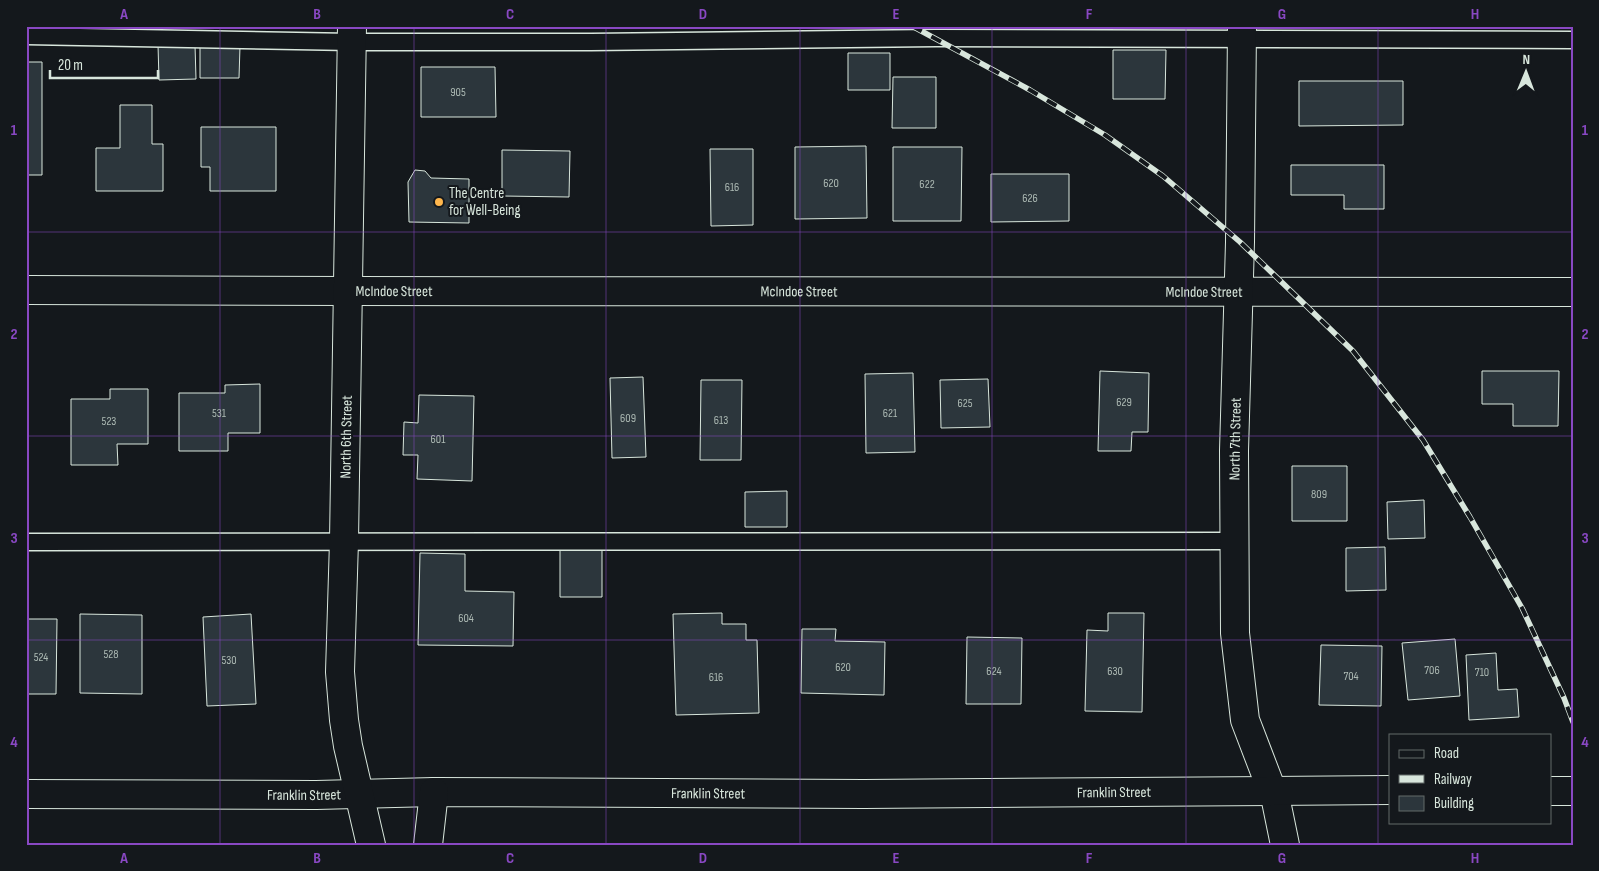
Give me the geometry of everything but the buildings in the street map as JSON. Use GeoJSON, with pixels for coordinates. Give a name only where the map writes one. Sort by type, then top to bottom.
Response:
{"type":"FeatureCollection","features":[{"type":"Feature","properties":{"kind":"street","name":"North 7th Street"},"geometry":{"type":"LineString","coordinates":[[1242,33],[1234,451],[1235,633],[1245,720],[1250,738],[1272,790],[1279,812],[1285,845]]}},
{"type":"Feature","properties":{"kind":"street","name":"North 6th Street"},"geometry":{"type":"LineString","coordinates":[[352,34],[344,541],[340,672],[348,746],[370,845]]}},
{"type":"Feature","properties":{"kind":"street","name":"McIndoe Street"},"geometry":{"type":"LineString","coordinates":[[26,290],[1573,292]]}},
{"type":"Feature","properties":{"kind":"street","name":"Franklin Street"},"geometry":{"type":"LineString","coordinates":[[26,794],[360,794],[434,792],[864,794],[1389,790]]}},
{"type":"Feature","properties":{"kind":"street"},"geometry":{"type":"LineString","coordinates":[[1552,791],[1573,791]]}},
{"type":"Feature","properties":{"kind":"street"},"geometry":{"type":"LineString","coordinates":[[428,845],[434,792]]}},
{"type":"Feature","properties":{"kind":"lane"},"geometry":{"type":"LineString","coordinates":[[26,36],[352,34],[591,42],[1242,33],[1573,40]]}},
{"type":"Feature","properties":{"kind":"lane"},"geometry":{"type":"LineString","coordinates":[[26,542],[1234,541]]}},
{"type":"Feature","properties":{"kind":"railway"},"geometry":{"type":"LineString","coordinates":[[912,26],[1030,90],[1105,135],[1163,176],[1240,242],[1353,351],[1423,440],[1470,517],[1522,608],[1564,698],[1573,722]]}},
{"type":"Feature","properties":{"kind":"place","name":"The Centre for Well-Being"},"geometry":{"type":"Point","coordinates":[439,202]}}]}
